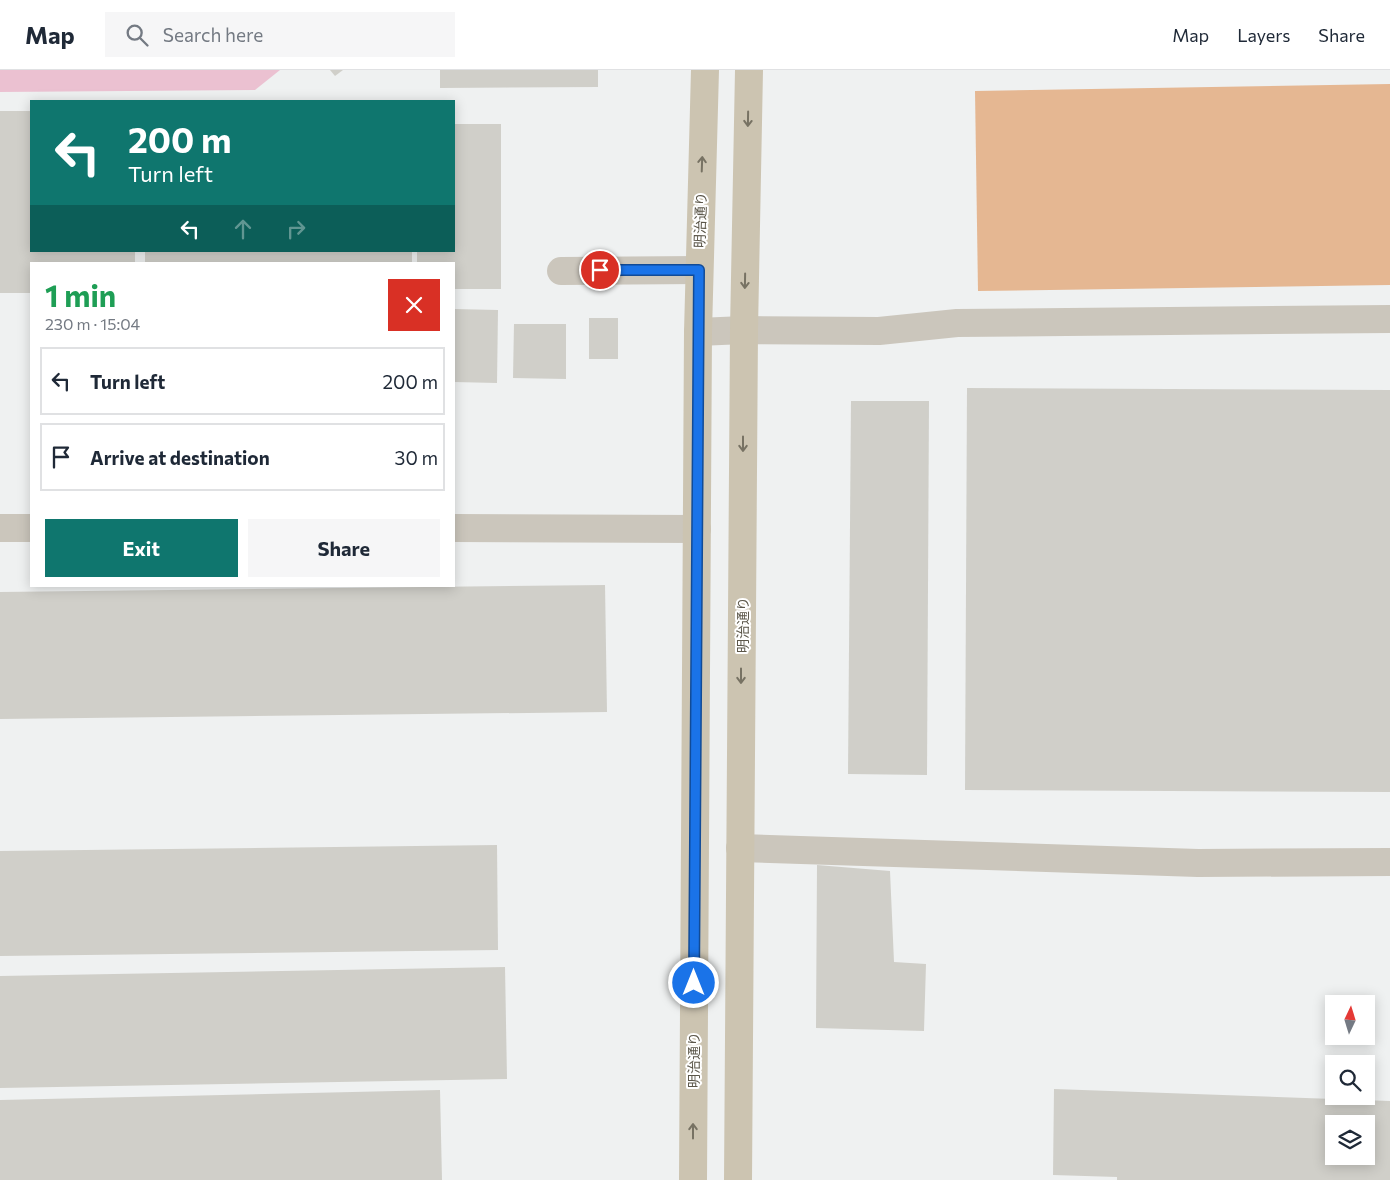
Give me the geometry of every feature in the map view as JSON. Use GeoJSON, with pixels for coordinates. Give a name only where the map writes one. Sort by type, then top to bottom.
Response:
{"type":"FeatureCollection","features":[{"type":"Feature","properties":{"kind":"main road","name":"明治通り"},"geometry":{"type":"LineString","coordinates":[[692,1180],[698,332],[705,70]]}},
{"type":"Feature","properties":{"kind":"main road","name":"明治通り"},"geometry":{"type":"LineString","coordinates":[[738,1180],[744,330],[749,70]]}},
{"type":"Feature","properties":{"kind":"street"},"geometry":{"type":"LineString","coordinates":[[561,271],[699,270]]}},
{"type":"Feature","properties":{"kind":"street"},"geometry":{"type":"LineString","coordinates":[[698,332],[744,330],[879,331],[957,323],[1390,319]]}},
{"type":"Feature","properties":{"kind":"street"},"geometry":{"type":"LineString","coordinates":[[0,528],[30,528]]}},
{"type":"Feature","properties":{"kind":"street"},"geometry":{"type":"LineString","coordinates":[[455,528],[697,529]]}},
{"type":"Feature","properties":{"kind":"street"},"geometry":{"type":"LineString","coordinates":[[740,848],[1198,863],[1390,862]]}},
{"type":"Feature","properties":{"kind":"shaded area"},"geometry":{"type":"Polygon","coordinates":[[[0,70],[280,70],[255,90],[0,92],[0,70]]]}},
{"type":"Feature","properties":{"kind":"shaded area"},"geometry":{"type":"Polygon","coordinates":[[[1390,84],[1390,285],[978,291],[975,91],[1390,84]]]}},
{"type":"Feature","properties":{"kind":"building"},"geometry":{"type":"Polygon","coordinates":[[[330,70],[343,70],[335,76],[330,70]]]}},
{"type":"Feature","properties":{"kind":"building"},"geometry":{"type":"Polygon","coordinates":[[[440,70],[598,70],[598,87],[440,88],[440,70]]]}},
{"type":"Feature","properties":{"kind":"building"},"geometry":{"type":"Polygon","coordinates":[[[0,111],[30,111],[30,252],[135,252],[135,262],[30,262],[30,293],[0,293],[0,111]]]}},
{"type":"Feature","properties":{"kind":"building"},"geometry":{"type":"Polygon","coordinates":[[[455,124],[501,124],[501,289],[455,289],[455,262],[417,262],[417,252],[455,252],[455,124]]]}},
{"type":"Feature","properties":{"kind":"building"},"geometry":{"type":"Polygon","coordinates":[[[145,252],[412,252],[412,262],[145,262],[145,252]]]}},
{"type":"Feature","properties":{"kind":"building"},"geometry":{"type":"Polygon","coordinates":[[[455,309],[498,310],[497,383],[455,382],[455,309]]]}},
{"type":"Feature","properties":{"kind":"building"},"geometry":{"type":"Polygon","coordinates":[[[589,318],[618,318],[618,359],[589,359],[589,318]]]}},
{"type":"Feature","properties":{"kind":"building"},"geometry":{"type":"Polygon","coordinates":[[[514,324],[566,324],[566,379],[513,378],[514,324]]]}},
{"type":"Feature","properties":{"kind":"building"},"geometry":{"type":"Polygon","coordinates":[[[967,388],[1390,390],[1390,792],[965,790],[967,388]]]}},
{"type":"Feature","properties":{"kind":"building"},"geometry":{"type":"Polygon","coordinates":[[[851,401],[929,401],[927,775],[848,774],[851,401]]]}},
{"type":"Feature","properties":{"kind":"building"},"geometry":{"type":"Polygon","coordinates":[[[605,585],[607,712],[0,719],[0,592],[605,585]]]}},
{"type":"Feature","properties":{"kind":"building"},"geometry":{"type":"Polygon","coordinates":[[[497,845],[498,950],[0,956],[0,851],[497,845]]]}},
{"type":"Feature","properties":{"kind":"building"},"geometry":{"type":"Polygon","coordinates":[[[817,865],[890,871],[894,962],[926,964],[924,1031],[816,1028],[817,865]]]}},
{"type":"Feature","properties":{"kind":"building"},"geometry":{"type":"Polygon","coordinates":[[[505,967],[507,1079],[0,1088],[0,976],[505,967]]]}},
{"type":"Feature","properties":{"kind":"building"},"geometry":{"type":"Polygon","coordinates":[[[1054,1089],[1325,1099],[1325,1105],[1375,1105],[1375,1100],[1390,1101],[1390,1180],[1117,1180],[1117,1177],[1053,1175],[1054,1089]]]}},
{"type":"Feature","properties":{"kind":"building"},"geometry":{"type":"Polygon","coordinates":[[[440,1090],[442,1180],[0,1180],[0,1100],[440,1090]]]}},
{"type":"Feature","properties":{"kind":"route"},"geometry":{"type":"LineString","coordinates":[[600,270],[699,270],[694,983]]}}]}
